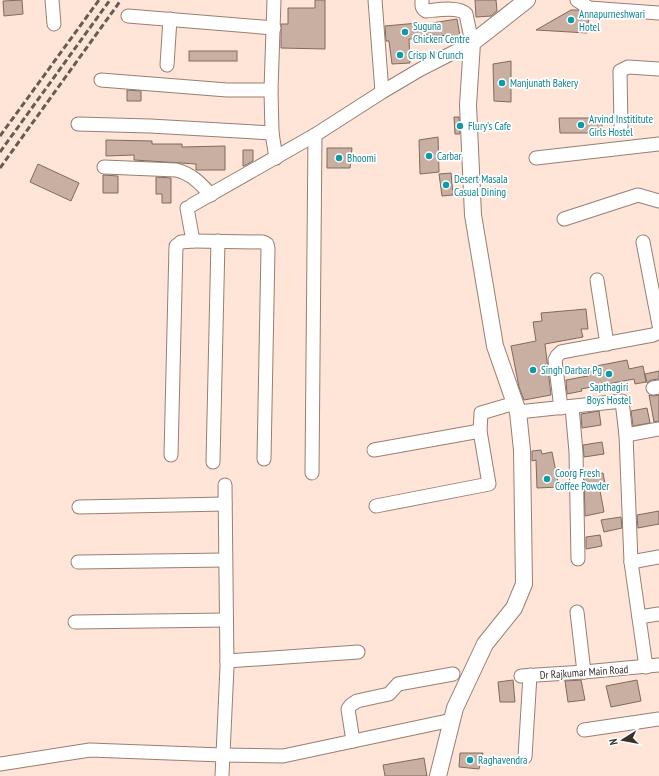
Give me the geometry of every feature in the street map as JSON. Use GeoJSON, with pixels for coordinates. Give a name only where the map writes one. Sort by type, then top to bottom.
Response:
{"type":"FeatureCollection","features":[{"type":"Feature","properties":{"kind":"street"},"geometry":{"type":"LineString","coordinates":[[52,0],[54,24]]}},
{"type":"Feature","properties":{"kind":"street"},"geometry":{"type":"LineString","coordinates":[[274,0],[271,90],[272,134],[276,158]]}},
{"type":"Feature","properties":{"kind":"street"},"geometry":{"type":"LineString","coordinates":[[375,0],[382,92]]}},
{"type":"Feature","properties":{"kind":"street"},"geometry":{"type":"LineString","coordinates":[[422,0],[422,7],[426,11],[458,9],[464,11],[466,14],[472,43],[468,105],[474,214],[495,346],[516,408],[522,450],[524,584],[514,608],[485,644],[455,708],[438,776]]}},
{"type":"Feature","properties":{"kind":"street"},"geometry":{"type":"LineString","coordinates":[[193,241],[189,207],[315,135],[421,69],[472,43],[527,0]]}},
{"type":"Feature","properties":{"kind":"street"},"geometry":{"type":"LineString","coordinates":[[578,0],[589,8],[659,13]]}},
{"type":"Feature","properties":{"kind":"street"},"geometry":{"type":"LineString","coordinates":[[128,16],[274,28]]}},
{"type":"Feature","properties":{"kind":"street"},"geometry":{"type":"LineString","coordinates":[[167,65],[170,19]]}},
{"type":"Feature","properties":{"kind":"street"},"geometry":{"type":"LineString","coordinates":[[620,127],[620,71],[628,66],[659,69]]}},
{"type":"Feature","properties":{"kind":"street"},"geometry":{"type":"LineString","coordinates":[[101,80],[227,90],[271,90]]}},
{"type":"Feature","properties":{"kind":"street"},"geometry":{"type":"LineString","coordinates":[[78,124],[150,126],[272,134]]}},
{"type":"Feature","properties":{"kind":"street"},"geometry":{"type":"LineString","coordinates":[[312,473],[315,135]]}},
{"type":"Feature","properties":{"kind":"street"},"geometry":{"type":"LineString","coordinates":[[536,158],[659,144]]}},
{"type":"Feature","properties":{"kind":"street"},"geometry":{"type":"LineString","coordinates":[[104,167],[176,170],[186,172],[197,180],[211,194]]}},
{"type":"Feature","properties":{"kind":"street"},"geometry":{"type":"LineString","coordinates":[[564,219],[638,195],[659,201]]}},
{"type":"Feature","properties":{"kind":"street"},"geometry":{"type":"LineString","coordinates":[[171,455],[176,246],[181,242],[193,241],[263,242],[267,244],[268,249],[264,459]]}},
{"type":"Feature","properties":{"kind":"street"},"geometry":{"type":"LineString","coordinates":[[213,462],[218,241]]}},
{"type":"Feature","properties":{"kind":"street"},"geometry":{"type":"LineString","coordinates":[[643,242],[659,326]]}},
{"type":"Feature","properties":{"kind":"street"},"geometry":{"type":"LineString","coordinates":[[597,280],[607,344]]}},
{"type":"Feature","properties":{"kind":"street"},"geometry":{"type":"LineString","coordinates":[[578,559],[576,452],[555,360],[561,352],[653,335],[659,330]]}},
{"type":"Feature","properties":{"kind":"street"},"geometry":{"type":"LineString","coordinates":[[376,506],[489,484],[480,431],[481,413],[516,408],[567,408],[622,401],[626,435],[631,562],[646,667]]}},
{"type":"Feature","properties":{"kind":"street"},"geometry":{"type":"LineString","coordinates":[[626,435],[659,429]]}},
{"type":"Feature","properties":{"kind":"street"},"geometry":{"type":"LineString","coordinates":[[374,450],[480,431]]}},
{"type":"Feature","properties":{"kind":"street"},"geometry":{"type":"LineString","coordinates":[[222,776],[226,661],[225,485]]}},
{"type":"Feature","properties":{"kind":"street"},"geometry":{"type":"LineString","coordinates":[[79,507],[225,504]]}},
{"type":"Feature","properties":{"kind":"street"},"geometry":{"type":"LineString","coordinates":[[631,562],[659,557]]}},
{"type":"Feature","properties":{"kind":"street"},"geometry":{"type":"LineString","coordinates":[[78,562],[225,560]]}},
{"type":"Feature","properties":{"kind":"street"},"geometry":{"type":"LineString","coordinates":[[577,612],[584,672]]}},
{"type":"Feature","properties":{"kind":"street"},"geometry":{"type":"LineString","coordinates":[[639,617],[659,614]]}},
{"type":"Feature","properties":{"kind":"street"},"geometry":{"type":"LineString","coordinates":[[75,622],[226,620]]}},
{"type":"Feature","properties":{"kind":"street"},"geometry":{"type":"LineString","coordinates":[[226,661],[358,652]]}},
{"type":"Feature","properties":{"kind":"street","name":"Dr Rajkumar Main Road"},"geometry":{"type":"LineString","coordinates":[[525,757],[526,675],[584,672],[659,665]]}},
{"type":"Feature","properties":{"kind":"street"},"geometry":{"type":"LineString","coordinates":[[353,741],[348,709],[351,705],[357,701],[390,694],[398,684],[452,674]]}},
{"type":"Feature","properties":{"kind":"street"},"geometry":{"type":"LineString","coordinates":[[584,730],[659,719]]}},
{"type":"Feature","properties":{"kind":"street"},"geometry":{"type":"LineString","coordinates":[[0,764],[2,762],[90,750],[283,756],[452,720]]}},
{"type":"Feature","properties":{"kind":"building"},"geometry":{"type":"Polygon","coordinates":[[[22,0],[23,14],[4,16],[3,1],[22,0]]]}},
{"type":"Feature","properties":{"kind":"building"},"geometry":{"type":"Polygon","coordinates":[[[315,0],[325,0],[325,49],[281,48],[281,24],[288,24],[288,8],[315,8],[315,0]]]}},
{"type":"Feature","properties":{"kind":"building"},"geometry":{"type":"Polygon","coordinates":[[[475,0],[496,0],[497,11],[491,16],[476,17],[475,0]]]}},
{"type":"Feature","properties":{"kind":"building","name":"Annapurneshwari Hotel"},"geometry":{"type":"Polygon","coordinates":[[[571,10],[578,10],[589,16],[587,33],[536,30],[571,10]]]}},
{"type":"Feature","properties":{"kind":"building"},"geometry":{"type":"Polygon","coordinates":[[[457,19],[460,36],[425,35],[425,38],[409,39],[410,63],[392,64],[389,41],[386,41],[385,26],[418,23],[426,24],[457,19]]]}},
{"type":"Feature","properties":{"kind":"building"},"geometry":{"type":"Polygon","coordinates":[[[189,51],[237,51],[237,61],[189,61],[189,51]]]}},
{"type":"Feature","properties":{"kind":"building","name":"Manjunath Bakery"},"geometry":{"type":"Polygon","coordinates":[[[511,61],[511,102],[494,101],[493,64],[511,61]]]}},
{"type":"Feature","properties":{"kind":"building"},"geometry":{"type":"Polygon","coordinates":[[[127,90],[141,91],[141,101],[127,101],[127,90]]]}},
{"type":"Feature","properties":{"kind":"building"},"geometry":{"type":"Polygon","coordinates":[[[454,117],[459,117],[460,134],[455,134],[454,117]]]}},
{"type":"Feature","properties":{"kind":"building","name":"Arvind Instititute Girls Hostel"},"geometry":{"type":"Polygon","coordinates":[[[559,118],[603,118],[601,133],[560,133],[559,118]]]}},
{"type":"Feature","properties":{"kind":"building","name":"Carbar"},"geometry":{"type":"Polygon","coordinates":[[[438,137],[439,172],[420,174],[419,140],[438,137]]]}},
{"type":"Feature","properties":{"kind":"building"},"geometry":{"type":"Polygon","coordinates":[[[106,140],[152,141],[152,144],[182,144],[182,147],[225,146],[225,170],[196,170],[196,164],[134,160],[134,155],[106,156],[106,140]]]}},
{"type":"Feature","properties":{"kind":"building","name":"Bhoomi"},"geometry":{"type":"Polygon","coordinates":[[[327,148],[352,148],[350,168],[327,168],[327,148]]]}},
{"type":"Feature","properties":{"kind":"building"},"geometry":{"type":"Polygon","coordinates":[[[243,150],[253,150],[253,161],[244,166],[243,166],[243,150]]]}},
{"type":"Feature","properties":{"kind":"building"},"geometry":{"type":"Polygon","coordinates":[[[38,164],[79,183],[71,201],[30,182],[38,164]]]}},
{"type":"Feature","properties":{"kind":"building","name":"Desert Masala Casual Dining"},"geometry":{"type":"Polygon","coordinates":[[[451,173],[453,195],[442,196],[439,174],[451,173]]]}},
{"type":"Feature","properties":{"kind":"building"},"geometry":{"type":"Polygon","coordinates":[[[103,175],[118,176],[118,193],[103,193],[103,175]]]}},
{"type":"Feature","properties":{"kind":"building"},"geometry":{"type":"Polygon","coordinates":[[[156,177],[171,178],[171,203],[162,203],[162,194],[156,194],[156,177]]]}},
{"type":"Feature","properties":{"kind":"building"},"geometry":{"type":"Polygon","coordinates":[[[586,309],[588,329],[581,329],[583,337],[545,344],[551,395],[524,400],[519,387],[511,346],[536,341],[533,322],[542,321],[541,313],[586,309]]]}},
{"type":"Feature","properties":{"kind":"building","name":"Sapthagiri Boys Hostel"},"geometry":{"type":"Polygon","coordinates":[[[627,360],[629,369],[643,366],[646,382],[635,384],[634,379],[581,389],[582,391],[567,394],[566,380],[588,376],[586,368],[627,360]]]}},
{"type":"Feature","properties":{"kind":"building"},"geometry":{"type":"Polygon","coordinates":[[[659,371],[659,379],[651,380],[647,383],[645,374],[659,371]]]}},
{"type":"Feature","properties":{"kind":"building"},"geometry":{"type":"Polygon","coordinates":[[[649,395],[659,395],[659,421],[654,422],[649,395]]]}},
{"type":"Feature","properties":{"kind":"building"},"geometry":{"type":"Polygon","coordinates":[[[647,408],[650,423],[633,426],[631,411],[647,408]]]}},
{"type":"Feature","properties":{"kind":"building"},"geometry":{"type":"Polygon","coordinates":[[[599,411],[601,425],[582,428],[581,414],[599,411]]]}},
{"type":"Feature","properties":{"kind":"building"},"geometry":{"type":"Polygon","coordinates":[[[602,442],[604,454],[584,457],[583,445],[602,442]]]}},
{"type":"Feature","properties":{"kind":"building"},"geometry":{"type":"Polygon","coordinates":[[[541,450],[542,454],[552,452],[559,487],[537,488],[536,460],[532,461],[532,451],[541,450]]]}},
{"type":"Feature","properties":{"kind":"building"},"geometry":{"type":"Polygon","coordinates":[[[603,473],[605,484],[599,485],[604,512],[585,516],[584,476],[603,473]]]}},
{"type":"Feature","properties":{"kind":"building"},"geometry":{"type":"Polygon","coordinates":[[[659,511],[659,524],[638,528],[637,515],[659,511]]]}},
{"type":"Feature","properties":{"kind":"building"},"geometry":{"type":"Polygon","coordinates":[[[621,517],[622,528],[604,532],[601,520],[621,517]]]}},
{"type":"Feature","properties":{"kind":"building"},"geometry":{"type":"Polygon","coordinates":[[[600,535],[602,546],[586,549],[586,537],[600,535]]]}},
{"type":"Feature","properties":{"kind":"building"},"geometry":{"type":"Polygon","coordinates":[[[513,680],[515,702],[500,702],[498,682],[513,680]]]}},
{"type":"Feature","properties":{"kind":"building"},"geometry":{"type":"Polygon","coordinates":[[[581,680],[585,700],[568,702],[565,681],[581,680]]]}},
{"type":"Feature","properties":{"kind":"building"},"geometry":{"type":"Polygon","coordinates":[[[637,680],[641,701],[611,707],[606,686],[637,680]]]}},
{"type":"Feature","properties":{"kind":"building","name":"Raghavendra"},"geometry":{"type":"Polygon","coordinates":[[[460,753],[483,753],[479,769],[459,767],[460,753]]]}},
{"type":"Feature","properties":{"kind":"building"},"geometry":{"type":"Polygon","coordinates":[[[424,758],[427,776],[385,776],[383,765],[424,758]]]}},
{"type":"Feature","properties":{"kind":"railway"},"geometry":{"type":"LineString","coordinates":[[0,136],[99,0]]}},
{"type":"Feature","properties":{"kind":"railway"},"geometry":{"type":"LineString","coordinates":[[0,152],[110,0]]}},
{"type":"Feature","properties":{"kind":"railway"},"geometry":{"type":"LineString","coordinates":[[0,168],[121,0]]}},
{"type":"Feature","properties":{"kind":"place","name":"Annapurneshwari Hotel"},"geometry":{"type":"Point","coordinates":[571,20]}},
{"type":"Feature","properties":{"kind":"place","name":"Suguna Chicken Centre"},"geometry":{"type":"Point","coordinates":[405,32]}},
{"type":"Feature","properties":{"kind":"place","name":"Crisp N Crunch"},"geometry":{"type":"Point","coordinates":[400,55]}},
{"type":"Feature","properties":{"kind":"place","name":"Manjunath Bakery"},"geometry":{"type":"Point","coordinates":[502,83]}},
{"type":"Feature","properties":{"kind":"place","name":"Arvind Instititute Girls Hostel"},"geometry":{"type":"Point","coordinates":[581,125]}},
{"type":"Feature","properties":{"kind":"place","name":"Flury's Cafe"},"geometry":{"type":"Point","coordinates":[460,126]}},
{"type":"Feature","properties":{"kind":"place","name":"Carbar"},"geometry":{"type":"Point","coordinates":[429,156]}},
{"type":"Feature","properties":{"kind":"place","name":"Bhoomi"},"geometry":{"type":"Point","coordinates":[339,158]}},
{"type":"Feature","properties":{"kind":"place","name":"Desert Masala Casual Dining"},"geometry":{"type":"Point","coordinates":[446,185]}},
{"type":"Feature","properties":{"kind":"place","name":"Singh Darbar Pg"},"geometry":{"type":"Point","coordinates":[533,370]}},
{"type":"Feature","properties":{"kind":"place","name":"Sapthagiri Boys Hostel"},"geometry":{"type":"Point","coordinates":[609,374]}},
{"type":"Feature","properties":{"kind":"place","name":"Coorg Fresh Coffee Powder"},"geometry":{"type":"Point","coordinates":[547,479]}},
{"type":"Feature","properties":{"kind":"place","name":"Raghavendra"},"geometry":{"type":"Point","coordinates":[470,760]}}]}
